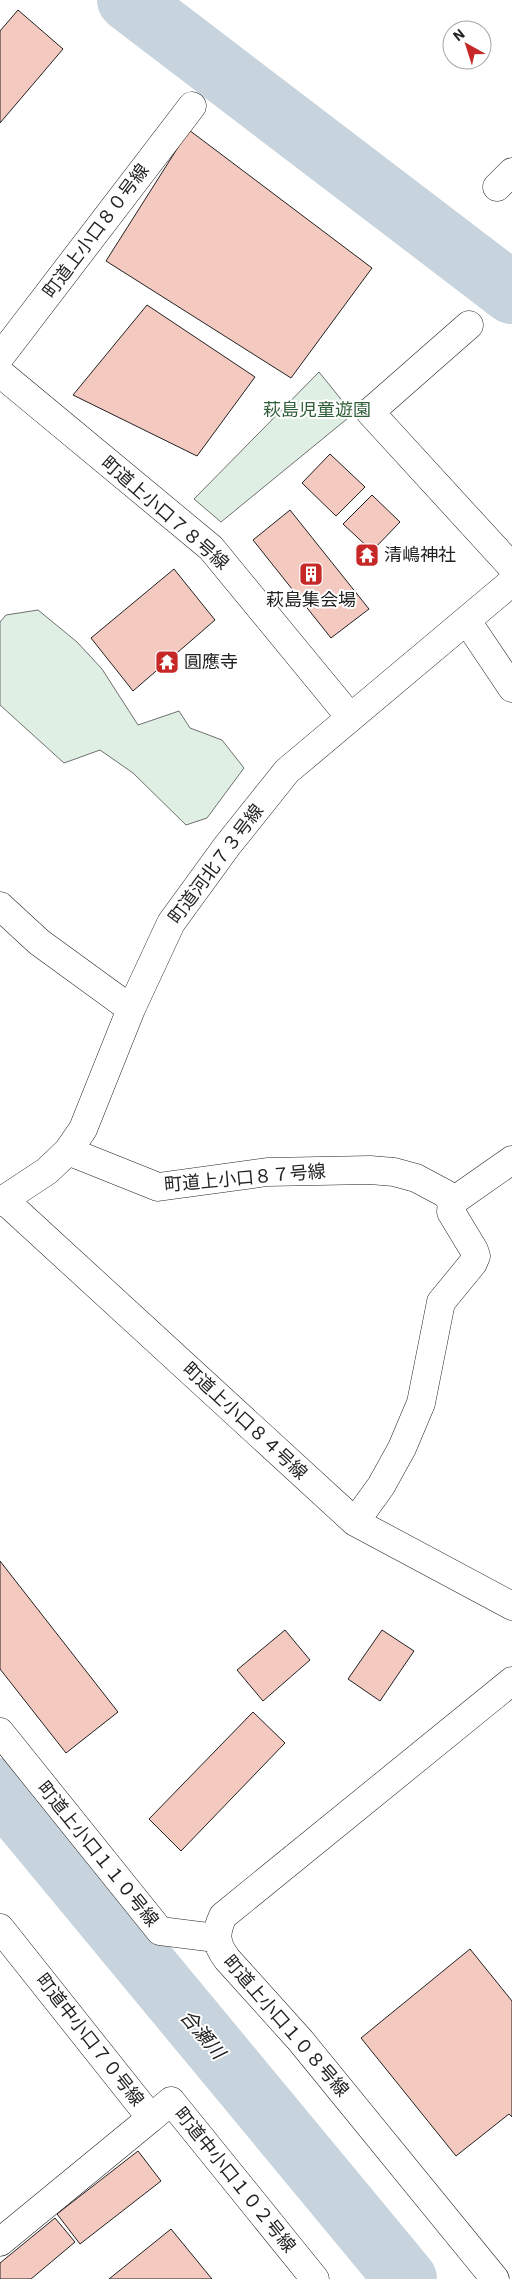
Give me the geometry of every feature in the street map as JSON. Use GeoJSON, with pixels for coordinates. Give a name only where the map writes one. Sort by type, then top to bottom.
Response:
{"type":"FeatureCollection","features":[{"type":"Feature","properties":{"kind":"street","name":"町道上小口８０号線"},"geometry":{"type":"LineString","coordinates":[[0,357],[192,106]]}},
{"type":"Feature","properties":{"kind":"street"},"geometry":{"type":"LineString","coordinates":[[469,325],[370,412],[512,567]]}},
{"type":"Feature","properties":{"kind":"street","name":"町道上小口７８号線"},"geometry":{"type":"LineString","coordinates":[[0,373],[211,548],[350,717]]}},
{"type":"Feature","properties":{"kind":"street","name":"町道河北７３号線"},"geometry":{"type":"LineString","coordinates":[[2,1200],[47,1171],[68,1150],[83,1129],[131,1009],[171,923],[227,846],[287,771],[512,582]]}},
{"type":"Feature","properties":{"kind":"street"},"geometry":{"type":"LineString","coordinates":[[466,621],[512,688]]}},
{"type":"Feature","properties":{"kind":"street"},"geometry":{"type":"LineString","coordinates":[[0,906],[39,942],[131,1009]]}},
{"type":"Feature","properties":{"kind":"street","name":"町道上小口８７号線"},"geometry":{"type":"LineString","coordinates":[[68,1150],[158,1187],[267,1172],[370,1170],[394,1172],[416,1178],[438,1188],[452,1202]]}},
{"type":"Feature","properties":{"kind":"street"},"geometry":{"type":"LineString","coordinates":[[355,1522],[381,1486],[398,1455],[421,1403],[442,1302],[473,1263],[476,1256],[451,1212],[452,1202],[512,1160]]}},
{"type":"Feature","properties":{"kind":"street","name":"町道上小口８４号線"},"geometry":{"type":"LineString","coordinates":[[2,1200],[355,1522],[512,1606]]}},
{"type":"Feature","properties":{"kind":"street","name":"町道上小口１０８号線"},"geometry":{"type":"LineString","coordinates":[[495,2279],[300,2040],[227,1959],[220,1949],[216,1938],[223,1916],[512,1681]]}},
{"type":"Feature","properties":{"kind":"street","name":"町道上小口１１０号線"},"geometry":{"type":"LineString","coordinates":[[0,1732],[160,1932],[216,1938]]}},
{"type":"Feature","properties":{"kind":"street","name":"町道中小口７０号線"},"geometry":{"type":"LineString","coordinates":[[0,1928],[150,2118],[0,2242]]}},
{"type":"Feature","properties":{"kind":"street","name":"町道中小口１０２号線"},"geometry":{"type":"LineString","coordinates":[[150,2118],[171,2101],[315,2279]]}},
{"type":"Feature","properties":{"kind":"green space","name":"萩島児童遊園"},"geometry":{"type":"Polygon","coordinates":[[[319,372],[353,414],[221,522],[194,499],[319,372]]]}},
{"type":"Feature","properties":{"kind":"green space"},"geometry":{"type":"Polygon","coordinates":[[[38,610],[77,642],[102,669],[138,725],[179,711],[190,728],[222,740],[244,768],[207,818],[186,825],[133,773],[100,750],[64,763],[0,705],[0,622],[6,615],[38,610]]]}},
{"type":"Feature","properties":{"kind":"building"},"geometry":{"type":"Polygon","coordinates":[[[18,10],[63,49],[0,123],[0,31],[18,10]]]}},
{"type":"Feature","properties":{"kind":"building"},"geometry":{"type":"Polygon","coordinates":[[[189,130],[372,268],[291,378],[106,261],[189,130]]]}},
{"type":"Feature","properties":{"kind":"building"},"geometry":{"type":"Polygon","coordinates":[[[147,305],[255,377],[197,456],[73,395],[147,305]]]}},
{"type":"Feature","properties":{"kind":"building"},"geometry":{"type":"Polygon","coordinates":[[[330,454],[365,487],[336,516],[302,483],[330,454]]]}},
{"type":"Feature","properties":{"kind":"building"},"geometry":{"type":"Polygon","coordinates":[[[372,495],[400,522],[372,551],[343,524],[372,495]]]}},
{"type":"Feature","properties":{"kind":"building","name":"萩島集会場"},"geometry":{"type":"Polygon","coordinates":[[[290,510],[369,609],[331,638],[253,540],[290,510]]]}},
{"type":"Feature","properties":{"kind":"building"},"geometry":{"type":"Polygon","coordinates":[[[174,569],[215,620],[133,691],[91,638],[174,569]]]}},
{"type":"Feature","properties":{"kind":"building"},"geometry":{"type":"Polygon","coordinates":[[[0,1561],[118,1712],[66,1753],[0,1669],[0,1561]]]}},
{"type":"Feature","properties":{"kind":"building"},"geometry":{"type":"Polygon","coordinates":[[[285,1630],[310,1660],[263,1701],[237,1670],[285,1630]]]}},
{"type":"Feature","properties":{"kind":"building"},"geometry":{"type":"Polygon","coordinates":[[[382,1630],[414,1651],[380,1701],[348,1679],[382,1630]]]}},
{"type":"Feature","properties":{"kind":"building"},"geometry":{"type":"Polygon","coordinates":[[[253,1712],[285,1743],[181,1851],[149,1819],[253,1712]]]}},
{"type":"Feature","properties":{"kind":"building"},"geometry":{"type":"Polygon","coordinates":[[[470,1949],[512,2001],[512,2117],[509,2114],[456,2156],[361,2038],[470,1949]]]}},
{"type":"Feature","properties":{"kind":"building"},"geometry":{"type":"Polygon","coordinates":[[[138,2151],[161,2181],[80,2244],[57,2214],[138,2151]]]}},
{"type":"Feature","properties":{"kind":"building"},"geometry":{"type":"Polygon","coordinates":[[[55,2218],[75,2242],[31,2279],[0,2279],[0,2263],[55,2218]]]}},
{"type":"Feature","properties":{"kind":"building"},"geometry":{"type":"Polygon","coordinates":[[[171,2229],[212,2279],[109,2279],[171,2229]]]}},
{"type":"Feature","properties":{"kind":"waterway"},"geometry":{"type":"LineString","coordinates":[[128,0],[512,293]]}},
{"type":"Feature","properties":{"kind":"waterway","name":"合瀬川"},"geometry":{"type":"LineString","coordinates":[[0,1789],[406,2279]]}},
{"type":"Feature","properties":{"kind":"place","name":"清嶋神社"},"geometry":{"type":"Point","coordinates":[367,555]}},
{"type":"Feature","properties":{"kind":"place","name":"萩島集会場"},"geometry":{"type":"Point","coordinates":[311,574]}},
{"type":"Feature","properties":{"kind":"place","name":"圓應寺"},"geometry":{"type":"Point","coordinates":[167,662]}}]}
